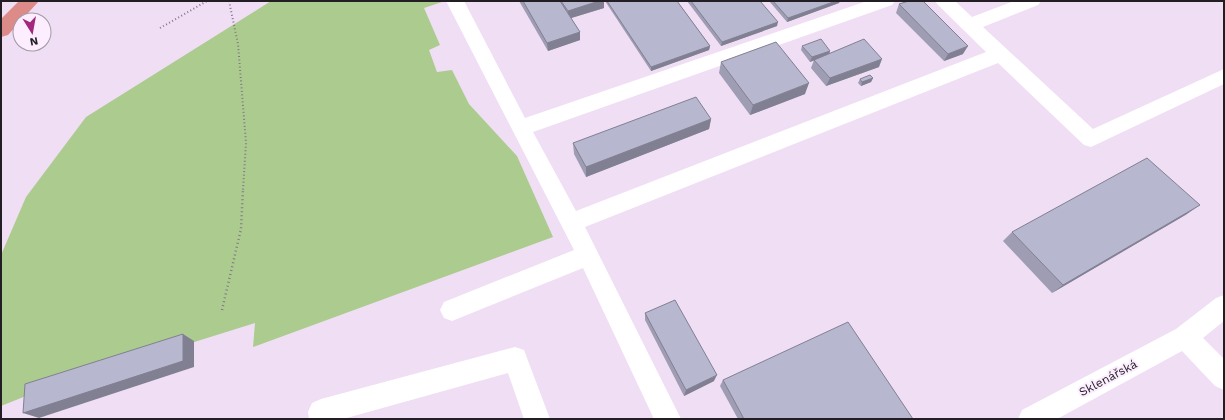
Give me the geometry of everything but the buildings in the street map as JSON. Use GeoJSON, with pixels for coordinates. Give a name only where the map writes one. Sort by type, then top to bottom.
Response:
{"type":"FeatureCollection","features":[{"type":"Feature","properties":{"kind":"highway"},"geometry":{"type":"LineString","coordinates":[[1,25],[19,1]]}},
{"type":"Feature","properties":{"kind":"highway"},"geometry":{"type":"LineString","coordinates":[[1,30],[30,1]]}},
{"type":"Feature","properties":{"kind":"lane"},"geometry":{"type":"LineString","coordinates":[[455,1],[588,256],[668,419]]}},
{"type":"Feature","properties":{"kind":"lane"},"geometry":{"type":"LineString","coordinates":[[520,128],[886,1]]}},
{"type":"Feature","properties":{"kind":"lane"},"geometry":{"type":"LineString","coordinates":[[944,1],[1091,139],[1224,76]]}},
{"type":"Feature","properties":{"kind":"lane"},"geometry":{"type":"LineString","coordinates":[[970,25],[1032,1]]}},
{"type":"Feature","properties":{"kind":"lane"},"geometry":{"type":"LineString","coordinates":[[570,223],[1000,54]]}},
{"type":"Feature","properties":{"kind":"lane"},"geometry":{"type":"LineString","coordinates":[[452,310],[588,256]]}},
{"type":"Feature","properties":{"kind":"lane","name":"Sklenářská"},"geometry":{"type":"LineString","coordinates":[[1031,419],[1185,337],[1224,306]]}},
{"type":"Feature","properties":{"kind":"lane"},"geometry":{"type":"LineString","coordinates":[[1185,337],[1224,377]]}},
{"type":"Feature","properties":{"kind":"lane"},"geometry":{"type":"LineString","coordinates":[[322,419],[321,412],[515,359],[537,419]]}},
{"type":"Feature","properties":{"kind":"path"},"geometry":{"type":"LineString","coordinates":[[160,28],[207,1]]}},
{"type":"Feature","properties":{"kind":"path"},"geometry":{"type":"LineString","coordinates":[[222,310],[241,229],[246,143],[238,44],[229,1]]}},
{"type":"Feature","properties":{"kind":"green space"},"geometry":{"type":"Polygon","coordinates":[[[271,1],[445,1],[424,8],[440,45],[429,50],[437,72],[452,70],[469,104],[517,156],[553,237],[253,347],[255,323],[41,390],[1,406],[1,255],[26,197],[86,117],[271,1]]]}}]}
